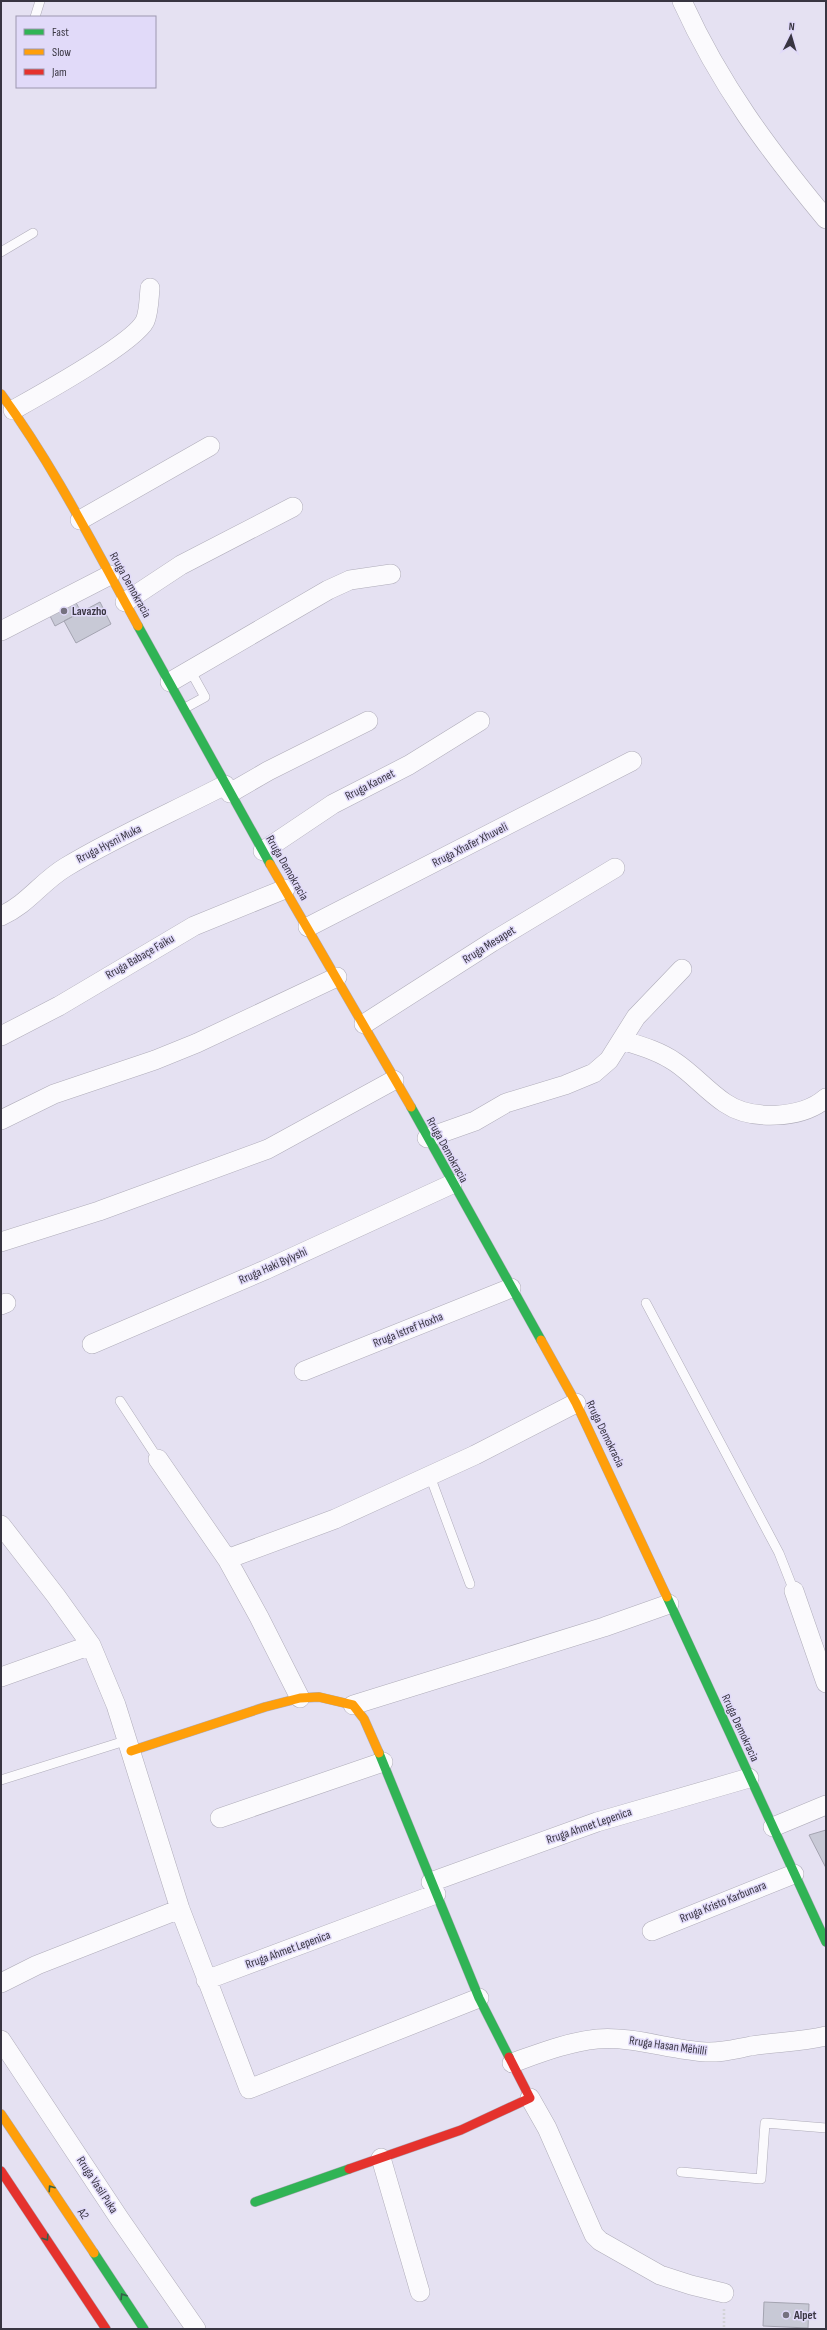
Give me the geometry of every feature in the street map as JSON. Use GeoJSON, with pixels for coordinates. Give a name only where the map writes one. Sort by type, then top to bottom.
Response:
{"type":"FeatureCollection","features":[{"type":"Feature","properties":{"kind":"main road","name":"Rruga Demokracia"},"geometry":{"type":"LineString","coordinates":[[1,394],[62,486],[284,889],[308,927],[364,1024],[452,1184],[576,1403],[608,1468],[749,1778],[826,1942]]}},
{"type":"Feature","properties":{"kind":"main road"},"geometry":{"type":"LineString","coordinates":[[130,1745],[300,1698],[331,1699],[353,1706],[364,1719],[383,1762],[479,1998],[530,2098],[499,2114],[461,2130],[255,2202]]}},
{"type":"Feature","properties":{"kind":"main road","name":"A2"},"geometry":{"type":"LineString","coordinates":[[1,2114],[144,2329]]}},
{"type":"Feature","properties":{"kind":"main road"},"geometry":{"type":"LineString","coordinates":[[1,2171],[106,2329]]}},
{"type":"Feature","properties":{"kind":"street"},"geometry":{"type":"LineString","coordinates":[[682,1],[696,33],[754,128],[826,219]]}},
{"type":"Feature","properties":{"kind":"street"},"geometry":{"type":"LineString","coordinates":[[13,410],[101,357],[137,330],[145,322],[150,288]]}},
{"type":"Feature","properties":{"kind":"street"},"geometry":{"type":"LineString","coordinates":[[80,520],[210,446]]}},
{"type":"Feature","properties":{"kind":"street"},"geometry":{"type":"LineString","coordinates":[[125,602],[181,565],[293,507]]}},
{"type":"Feature","properties":{"kind":"street"},"geometry":{"type":"LineString","coordinates":[[170,682],[328,590],[350,580],[391,574]]}},
{"type":"Feature","properties":{"kind":"street"},"geometry":{"type":"LineString","coordinates":[[1,631],[110,575]]}},
{"type":"Feature","properties":{"kind":"street","name":"Rruga Hysni Muka"},"geometry":{"type":"LineString","coordinates":[[1,916],[15,910],[27,901],[50,876],[88,853],[268,771],[368,721]]}},
{"type":"Feature","properties":{"kind":"street","name":"Rruga Kaonet"},"geometry":{"type":"LineString","coordinates":[[263,851],[333,804],[409,765],[480,721]]}},
{"type":"Feature","properties":{"kind":"street","name":"Rruga Xhafer Xhuveli"},"geometry":{"type":"LineString","coordinates":[[308,927],[632,761]]}},
{"type":"Feature","properties":{"kind":"street","name":"Rruga Mesapet"},"geometry":{"type":"LineString","coordinates":[[364,1024],[492,942],[615,868]]}},
{"type":"Feature","properties":{"kind":"street","name":"Rruga Babaçe Faiku"},"geometry":{"type":"LineString","coordinates":[[1,1036],[59,1006],[194,926],[284,889]]}},
{"type":"Feature","properties":{"kind":"street"},"geometry":{"type":"LineString","coordinates":[[427,1138],[474,1121],[506,1103],[565,1085],[594,1073],[609,1060],[636,1017],[682,969]]}},
{"type":"Feature","properties":{"kind":"street"},"geometry":{"type":"LineString","coordinates":[[1,1120],[54,1094],[155,1060],[190,1046],[337,977]]}},
{"type":"Feature","properties":{"kind":"street"},"geometry":{"type":"LineString","coordinates":[[622,1040],[653,1049],[674,1062],[726,1103],[746,1111],[777,1116],[800,1112],[826,1098]]}},
{"type":"Feature","properties":{"kind":"street"},"geometry":{"type":"LineString","coordinates":[[1,1242],[106,1208],[268,1149],[394,1080]]}},
{"type":"Feature","properties":{"kind":"street","name":"Rruga Haki Bylyshi"},"geometry":{"type":"LineString","coordinates":[[92,1344],[265,1270],[452,1184]]}},
{"type":"Feature","properties":{"kind":"street","name":"Rruga Istref Hoxha"},"geometry":{"type":"LineString","coordinates":[[304,1371],[511,1288]]}},
{"type":"Feature","properties":{"kind":"street"},"geometry":{"type":"LineString","coordinates":[[227,1559],[335,1519],[430,1476],[576,1403]]}},
{"type":"Feature","properties":{"kind":"street"},"geometry":{"type":"LineString","coordinates":[[158,1459],[227,1559],[259,1617],[300,1698]]}},
{"type":"Feature","properties":{"kind":"street"},"geometry":{"type":"LineString","coordinates":[[1,1524],[9,1547],[78,1624],[91,1645],[116,1705],[130,1745],[180,1909],[249,2089],[479,1998]]}},
{"type":"Feature","properties":{"kind":"street"},"geometry":{"type":"LineString","coordinates":[[794,1591],[826,1683]]}},
{"type":"Feature","properties":{"kind":"street"},"geometry":{"type":"LineString","coordinates":[[353,1706],[604,1627],[669,1604]]}},
{"type":"Feature","properties":{"kind":"street"},"geometry":{"type":"LineString","coordinates":[[1,1677],[91,1645]]}},
{"type":"Feature","properties":{"kind":"street"},"geometry":{"type":"LineString","coordinates":[[220,1818],[383,1762]]}},
{"type":"Feature","properties":{"kind":"street","name":"Rruga Ahmet Lepenica"},"geometry":{"type":"LineString","coordinates":[[206,1980],[597,1822],[749,1778]]}},
{"type":"Feature","properties":{"kind":"street"},"geometry":{"type":"LineString","coordinates":[[773,1827],[826,1805]]}},
{"type":"Feature","properties":{"kind":"street","name":"Rruga Kristo Karbunara"},"geometry":{"type":"LineString","coordinates":[[652,1931],[794,1874]]}},
{"type":"Feature","properties":{"kind":"street"},"geometry":{"type":"LineString","coordinates":[[6,1980],[180,1909]]}},
{"type":"Feature","properties":{"kind":"street","name":"Rruga Hasan Mëhilli"},"geometry":{"type":"LineString","coordinates":[[512,2062],[557,2047],[597,2039],[640,2042],[679,2050],[726,2052],[750,2046],[807,2041],[826,2036]]}},
{"type":"Feature","properties":{"kind":"street","name":"Rruga Vasil Puka"},"geometry":{"type":"LineString","coordinates":[[1,2040],[119,2218],[196,2329]]}},
{"type":"Feature","properties":{"kind":"street"},"geometry":{"type":"LineString","coordinates":[[530,2098],[547,2128],[597,2238],[660,2275],[691,2285],[724,2293]]}},
{"type":"Feature","properties":{"kind":"street"},"geometry":{"type":"LineString","coordinates":[[381,2158],[420,2292]]}},
{"type":"Feature","properties":{"kind":"lane"},"geometry":{"type":"LineString","coordinates":[[35,16],[40,1]]}},
{"type":"Feature","properties":{"kind":"lane"},"geometry":{"type":"LineString","coordinates":[[1,252],[33,233]]}},
{"type":"Feature","properties":{"kind":"lane"},"geometry":{"type":"LineString","coordinates":[[185,708],[205,696],[190,670]]}},
{"type":"Feature","properties":{"kind":"lane"},"geometry":{"type":"LineString","coordinates":[[646,1303],[769,1533],[794,1591]]}},
{"type":"Feature","properties":{"kind":"lane"},"geometry":{"type":"LineString","coordinates":[[120,1401],[158,1459]]}},
{"type":"Feature","properties":{"kind":"lane"},"geometry":{"type":"LineString","coordinates":[[430,1476],[470,1584]]}},
{"type":"Feature","properties":{"kind":"lane"},"geometry":{"type":"LineString","coordinates":[[2,1780],[130,1745]]}},
{"type":"Feature","properties":{"kind":"lane"},"geometry":{"type":"LineString","coordinates":[[681,2172],[761,2179],[765,2123],[826,2128]]}},
{"type":"Feature","properties":{"kind":"building","name":"Lavazho"},"geometry":{"type":"Polygon","coordinates":[[[73,597],[81,612],[55,626],[47,610],[73,597]]]}},
{"type":"Feature","properties":{"kind":"building"},"geometry":{"type":"Polygon","coordinates":[[[100,602],[111,624],[76,643],[64,621],[100,602]]]}},
{"type":"Feature","properties":{"kind":"building"},"geometry":{"type":"Polygon","coordinates":[[[826,1830],[826,1868],[809,1835],[826,1830]]]}},
{"type":"Feature","properties":{"kind":"building","name":"Alpet"},"geometry":{"type":"Polygon","coordinates":[[[764,2302],[809,2304],[808,2328],[763,2326],[764,2302]]]}},
{"type":"Feature","properties":{"kind":"traffic: fast"},"geometry":{"type":"LineString","coordinates":[[138,626],[270,864]]}},
{"type":"Feature","properties":{"kind":"traffic: fast"},"geometry":{"type":"LineString","coordinates":[[411,1107],[541,1340]]}},
{"type":"Feature","properties":{"kind":"traffic: fast"},"geometry":{"type":"LineString","coordinates":[[667,1597],[826,1942]]}},
{"type":"Feature","properties":{"kind":"traffic: fast"},"geometry":{"type":"LineString","coordinates":[[379,1753],[479,1998],[509,2057]]}},
{"type":"Feature","properties":{"kind":"traffic: fast"},"geometry":{"type":"LineString","coordinates":[[255,2202],[349,2169]]}},
{"type":"Feature","properties":{"kind":"traffic: fast"},"geometry":{"type":"LineString","coordinates":[[94,2253],[144,2329]]}},
{"type":"Feature","properties":{"kind":"traffic: slow"},"geometry":{"type":"LineString","coordinates":[[1,394],[56,478],[138,626]]}},
{"type":"Feature","properties":{"kind":"traffic: slow"},"geometry":{"type":"LineString","coordinates":[[270,864],[411,1107]]}},
{"type":"Feature","properties":{"kind":"traffic: slow"},"geometry":{"type":"LineString","coordinates":[[541,1340],[576,1403],[667,1597]]}},
{"type":"Feature","properties":{"kind":"traffic: slow"},"geometry":{"type":"LineString","coordinates":[[131,1751],[265,1707],[300,1698],[319,1697],[353,1705],[364,1719],[379,1753]]}},
{"type":"Feature","properties":{"kind":"traffic: slow"},"geometry":{"type":"LineString","coordinates":[[1,2114],[94,2253]]}},
{"type":"Feature","properties":{"kind":"traffic: jam"},"geometry":{"type":"LineString","coordinates":[[349,2169],[461,2130],[530,2098],[509,2057]]}},
{"type":"Feature","properties":{"kind":"traffic: jam"},"geometry":{"type":"LineString","coordinates":[[1,2171],[106,2329]]}},
{"type":"Feature","properties":{"kind":"place","name":"Lavazho"},"geometry":{"type":"Point","coordinates":[64,611]}},
{"type":"Feature","properties":{"kind":"place","name":"Alpet"},"geometry":{"type":"Point","coordinates":[786,2315]}}]}
